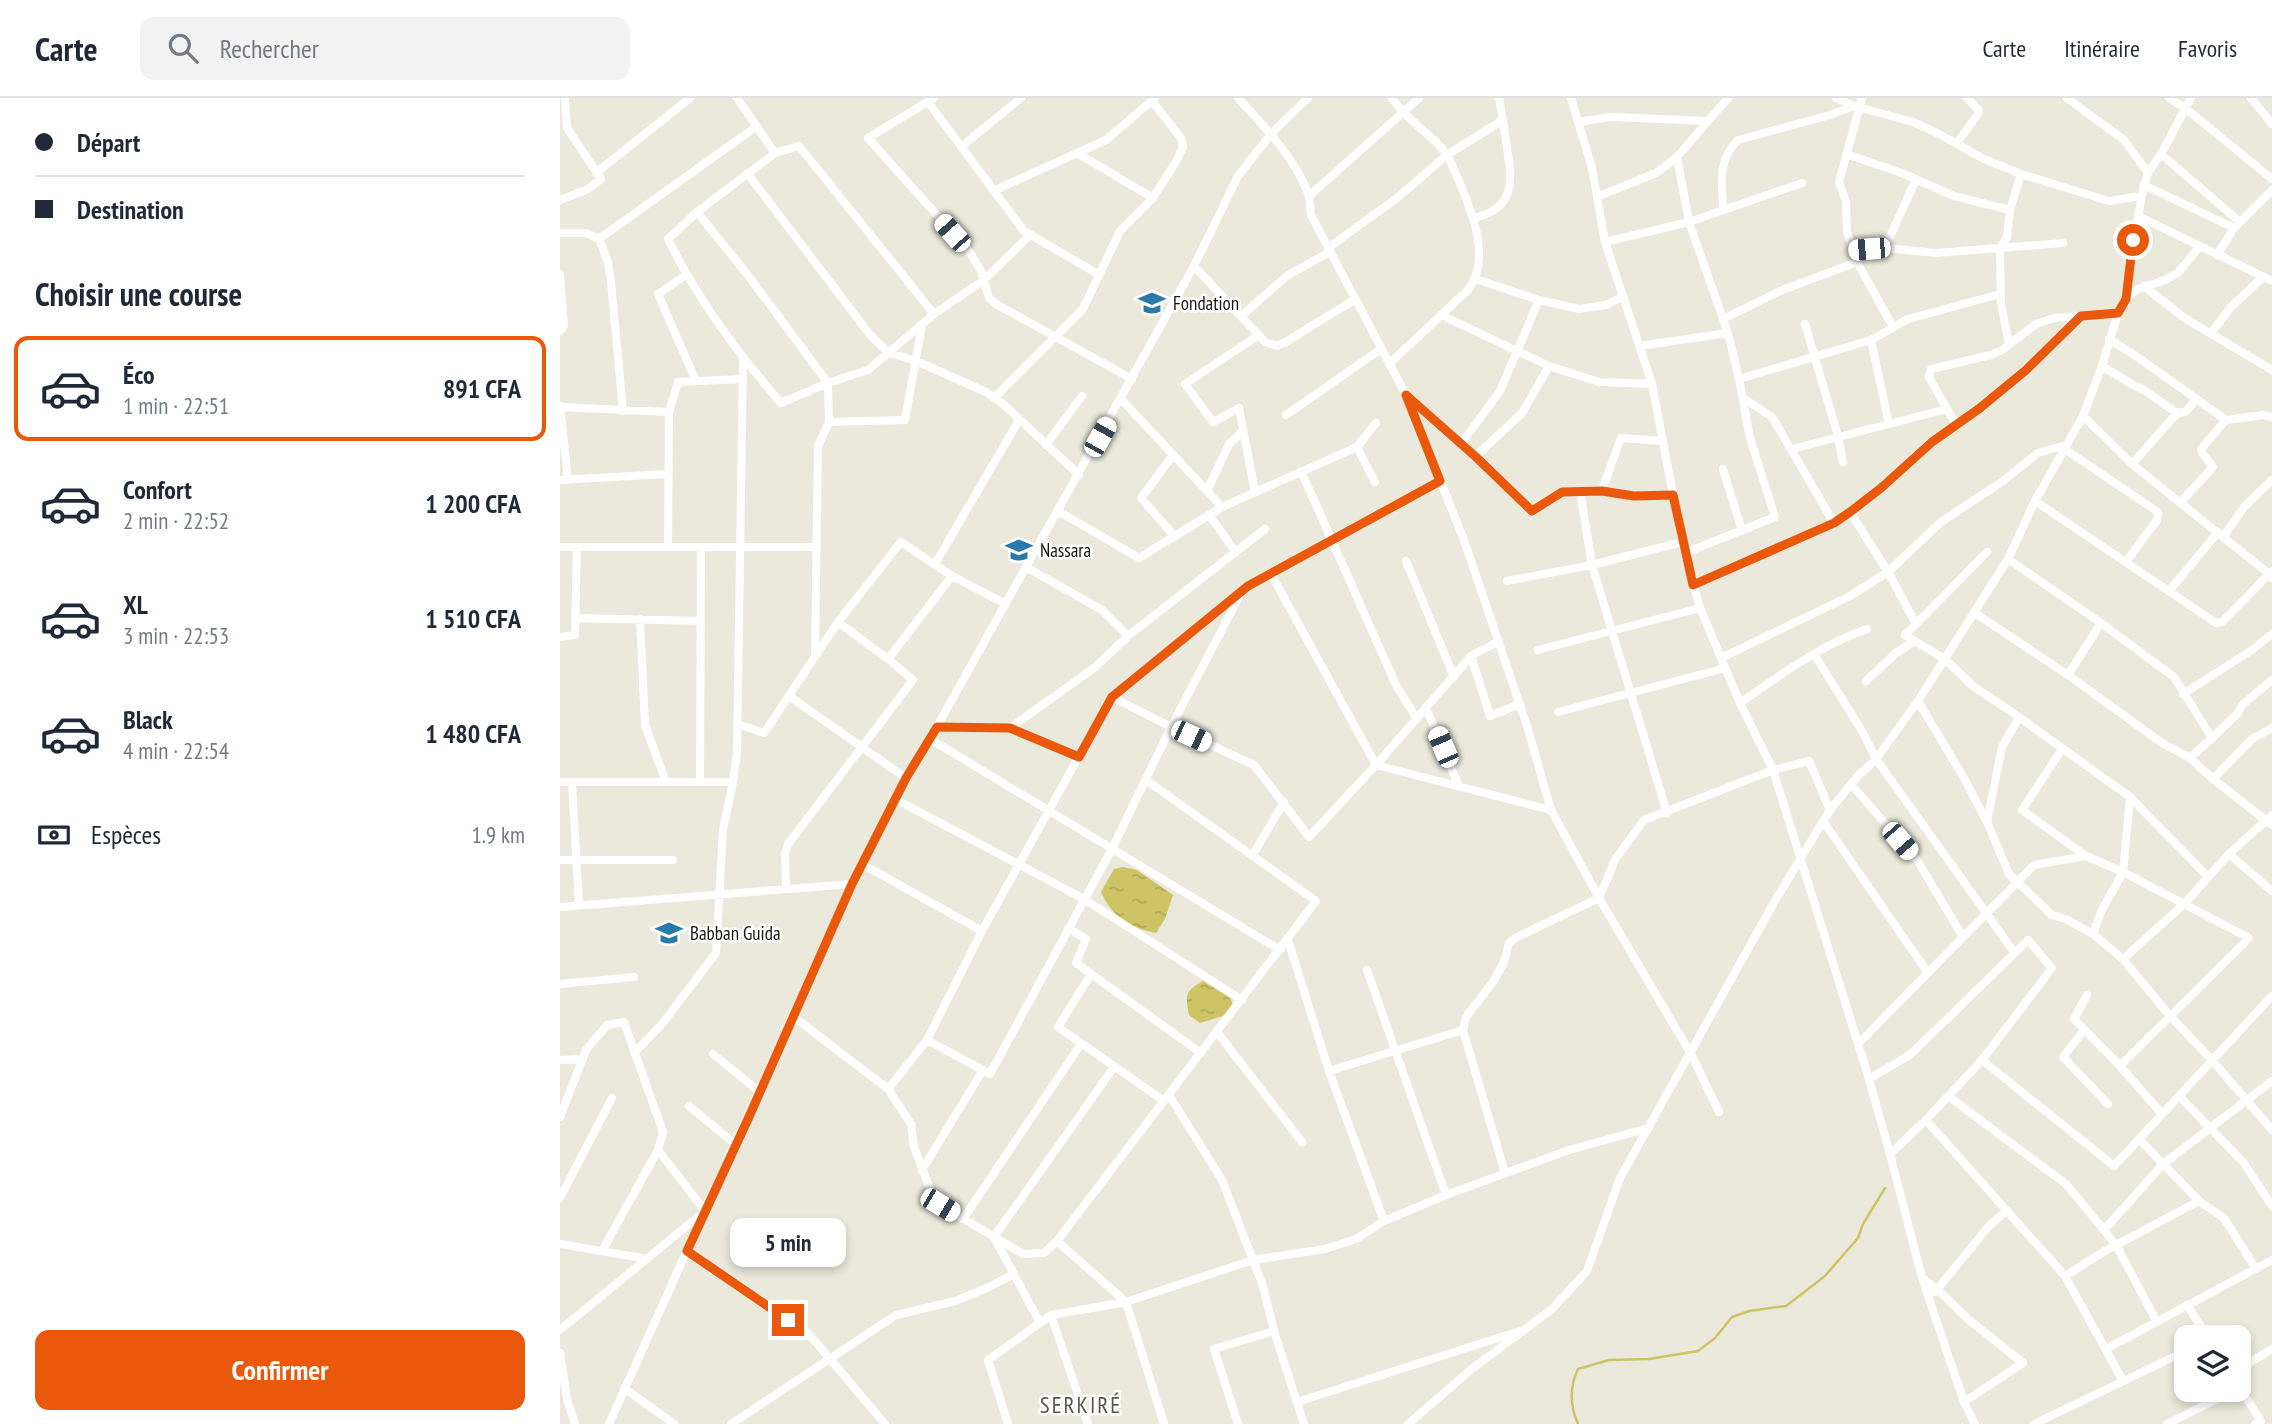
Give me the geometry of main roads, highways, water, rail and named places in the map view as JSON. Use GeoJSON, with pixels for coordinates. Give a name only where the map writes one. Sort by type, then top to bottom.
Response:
{"type":"FeatureCollection","features":[{"type":"Feature","properties":{"kind":"water"},"geometry":{"type":"Polygon","coordinates":[[[1123,867],[1137,870],[1173,895],[1165,919],[1156,933],[1123,920],[1105,901],[1101,892],[1114,869],[1123,867]]]}},
{"type":"Feature","properties":{"kind":"water"},"geometry":{"type":"Polygon","coordinates":[[[1203,981],[1230,998],[1233,1005],[1226,1015],[1200,1023],[1189,1015],[1187,998],[1190,991],[1203,981]]]}},
{"type":"Feature","properties":{"kind":"waterway"},"geometry":{"type":"LineString","coordinates":[[1578,1424],[1572,1397],[1578,1369],[1609,1360],[1649,1359],[1698,1351],[1715,1338],[1732,1317],[1749,1311],[1786,1306],[1825,1276],[1858,1238],[1863,1224],[1885,1188]]}},
{"type":"Feature","properties":{"kind":"place","name":"Fondation"},"geometry":{"type":"Point","coordinates":[1152,303]}},
{"type":"Feature","properties":{"kind":"place","name":"Nassara"},"geometry":{"type":"Point","coordinates":[1019,550]}},
{"type":"Feature","properties":{"kind":"place","name":"Babban Guida"},"geometry":{"type":"Point","coordinates":[669,933]}},
{"type":"Feature","properties":{"kind":"district","name":"SERKIRÉ"},"geometry":{"type":"Point","coordinates":[1081,1404]}}]}
